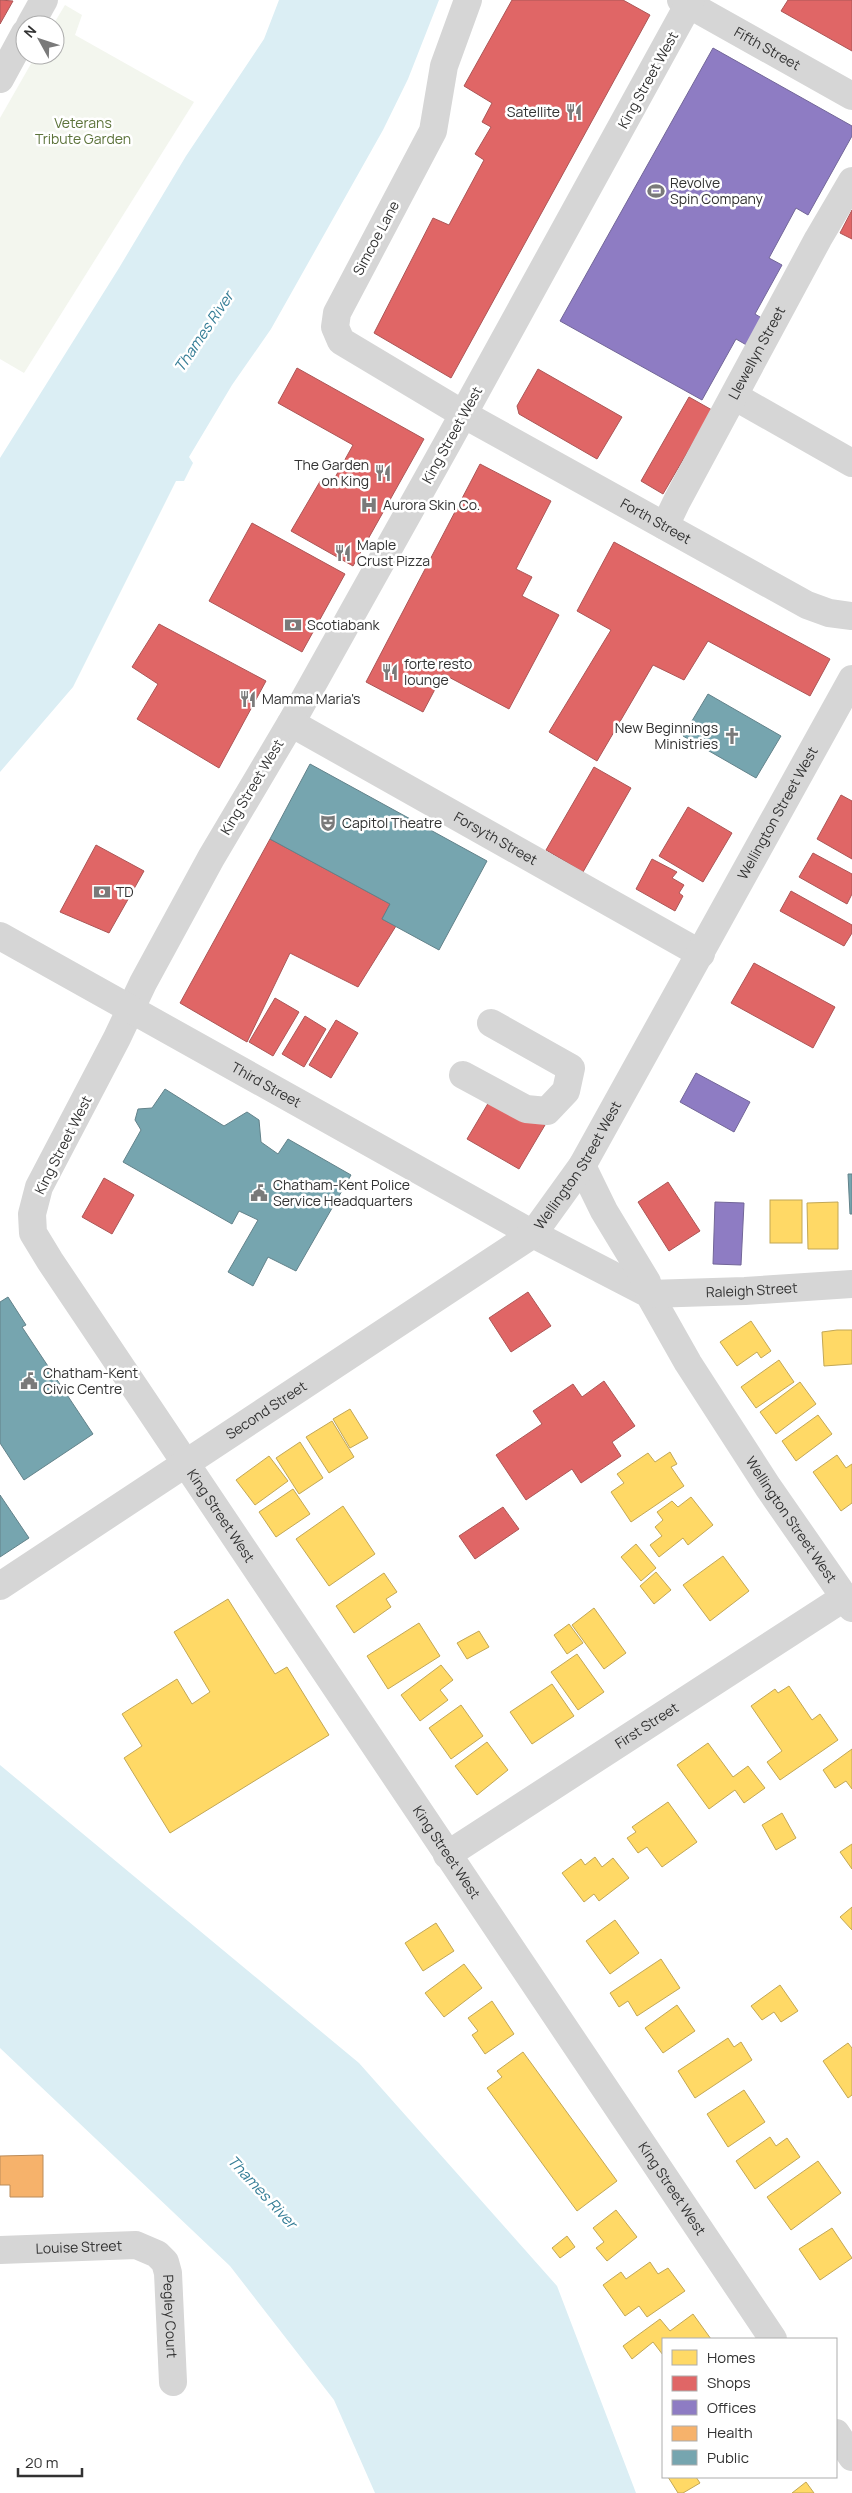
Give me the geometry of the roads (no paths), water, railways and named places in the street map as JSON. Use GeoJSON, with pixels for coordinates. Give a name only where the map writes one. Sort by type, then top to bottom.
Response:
{"type":"FeatureCollection","features":[{"type":"Feature","properties":{"kind":"street"},"geometry":{"type":"LineString","coordinates":[[36,15],[44,0]]}},
{"type":"Feature","properties":{"kind":"street","name":"Simcoe Lane"},"geometry":{"type":"LineString","coordinates":[[463,414],[347,346],[337,334],[334,320],[433,130],[444,66],[468,0]]}},
{"type":"Feature","properties":{"kind":"street","name":"King Street West"},"geometry":{"type":"LineString","coordinates":[[687,2],[463,414],[142,982],[131,1011],[39,1187],[32,1214],[33,1233],[447,1855],[772,2338]]}},
{"type":"Feature","properties":{"kind":"street","name":"Fifth Street"},"geometry":{"type":"LineString","coordinates":[[687,2],[852,96]]}},
{"type":"Feature","properties":{"kind":"street"},"geometry":{"type":"LineString","coordinates":[[0,78],[15,51]]}},
{"type":"Feature","properties":{"kind":"street","name":"Llewellyn Street"},"geometry":{"type":"LineString","coordinates":[[666,526],[734,396],[852,181]]}},
{"type":"Feature","properties":{"kind":"street"},"geometry":{"type":"LineString","coordinates":[[734,396],[852,463]]}},
{"type":"Feature","properties":{"kind":"street","name":"Forth Street"},"geometry":{"type":"LineString","coordinates":[[463,414],[807,605],[829,613],[852,616]]}},
{"type":"Feature","properties":{"kind":"street","name":"Wellington Street West"},"geometry":{"type":"LineString","coordinates":[[848,1602],[768,1487],[693,1372],[649,1294],[533,1234],[582,1166],[852,679]]}},
{"type":"Feature","properties":{"kind":"street","name":"Forsyth Street"},"geometry":{"type":"LineString","coordinates":[[290,723],[701,954]]}},
{"type":"Feature","properties":{"kind":"street","name":"Third Street"},"geometry":{"type":"LineString","coordinates":[[0,936],[131,1011],[533,1234]]}},
{"type":"Feature","properties":{"kind":"street"},"geometry":{"type":"LineString","coordinates":[[463,1075],[526,1109],[547,1111],[566,1092],[571,1068],[491,1023]]}},
{"type":"Feature","properties":{"kind":"street"},"geometry":{"type":"LineString","coordinates":[[582,1166],[604,1211],[647,1282],[649,1294]]}},
{"type":"Feature","properties":{"kind":"street","name":"Second Street"},"geometry":{"type":"LineString","coordinates":[[0,1586],[533,1234]]}},
{"type":"Feature","properties":{"kind":"street","name":"Raleigh Street"},"geometry":{"type":"LineString","coordinates":[[649,1294],[745,1291],[852,1284]]}},
{"type":"Feature","properties":{"kind":"street","name":"First Street"},"geometry":{"type":"LineString","coordinates":[[447,1855],[848,1602]]}},
{"type":"Feature","properties":{"kind":"street","name":"Louise Street"},"geometry":{"type":"LineString","coordinates":[[0,2250],[136,2245],[157,2254]]}},
{"type":"Feature","properties":{"kind":"street","name":"Pegley Court"},"geometry":{"type":"LineString","coordinates":[[157,2254],[165,2262],[168,2273],[173,2382]]}},
{"type":"Feature","properties":{"kind":"street"},"geometry":{"type":"LineString","coordinates":[[837,2434],[852,2457]]}},
{"type":"Feature","properties":{"kind":"water","name":"Thames River"},"geometry":{"type":"Polygon","coordinates":[[[279,0],[439,0],[408,79],[383,130],[271,329],[232,385],[189,457],[193,463],[184,481],[176,481],[73,687],[0,772],[0,458],[119,268],[186,156],[264,39],[279,0]]]}},
{"type":"Feature","properties":{"kind":"water","name":"Thames River"},"geometry":{"type":"Polygon","coordinates":[[[0,1765],[359,2063],[557,2286],[636,2493],[375,2493],[334,2400],[230,2266],[0,2048],[0,1765]]]}},
{"type":"Feature","properties":{"kind":"place","name":"Satellite"},"geometry":{"type":"Point","coordinates":[574,112]}},
{"type":"Feature","properties":{"kind":"place","name":"Revolve Spin Company"},"geometry":{"type":"Point","coordinates":[656,191]}},
{"type":"Feature","properties":{"kind":"place","name":"The Garden on King"},"geometry":{"type":"Point","coordinates":[383,473]}},
{"type":"Feature","properties":{"kind":"place","name":"Aurora Skin Co."},"geometry":{"type":"Point","coordinates":[369,505]}},
{"type":"Feature","properties":{"kind":"place","name":"Maple Crust Pizza"},"geometry":{"type":"Point","coordinates":[343,553]}},
{"type":"Feature","properties":{"kind":"place","name":"Scotiabank"},"geometry":{"type":"Point","coordinates":[293,625]}},
{"type":"Feature","properties":{"kind":"place","name":"forte resto lounge"},"geometry":{"type":"Point","coordinates":[390,672]}},
{"type":"Feature","properties":{"kind":"place","name":"Mamma Maria's"},"geometry":{"type":"Point","coordinates":[248,699]}},
{"type":"Feature","properties":{"kind":"place","name":"New Beginnings Ministries"},"geometry":{"type":"Point","coordinates":[732,736]}},
{"type":"Feature","properties":{"kind":"place","name":"Capitol Theatre"},"geometry":{"type":"Point","coordinates":[328,823]}},
{"type":"Feature","properties":{"kind":"place","name":"TD"},"geometry":{"type":"Point","coordinates":[102,892]}},
{"type":"Feature","properties":{"kind":"place","name":"Chatham-Kent Police Service Headquarters"},"geometry":{"type":"Point","coordinates":[259,1193]}},
{"type":"Feature","properties":{"kind":"place","name":"Chatham-Kent Civic Centre"},"geometry":{"type":"Point","coordinates":[29,1381]}},
{"type":"Feature","properties":{"kind":"park label","name":"Veterans Tribute Garden"},"geometry":{"type":"Point","coordinates":[83,132]}}]}
